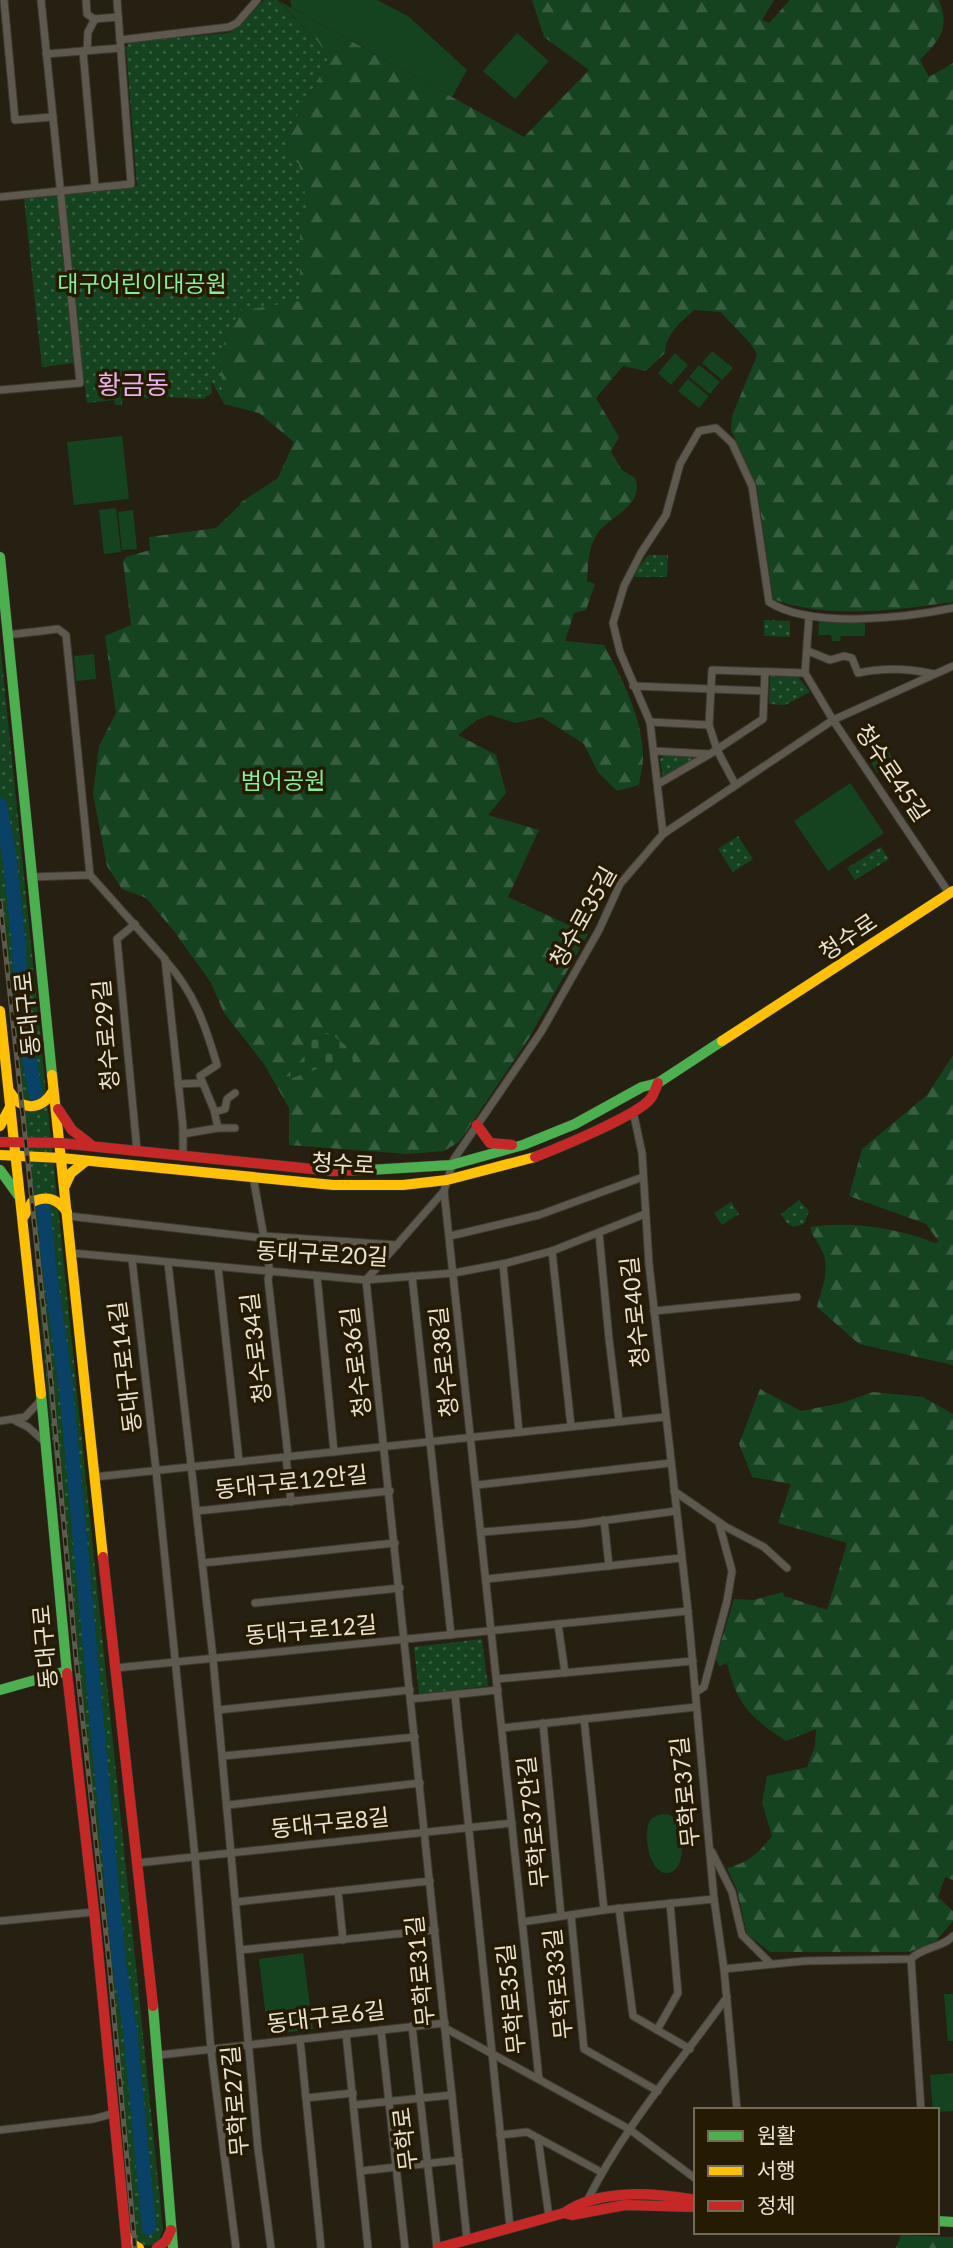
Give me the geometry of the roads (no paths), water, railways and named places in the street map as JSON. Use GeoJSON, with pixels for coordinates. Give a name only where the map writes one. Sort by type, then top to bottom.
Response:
{"type":"FeatureCollection","features":[{"type":"Feature","properties":{"kind":"main road","name":"동대구로"},"geometry":{"type":"LineString","coordinates":[[0,556],[94,1477],[159,2055],[173,2248]]}},
{"type":"Feature","properties":{"kind":"main road","name":"청수로"},"geometry":{"type":"LineString","coordinates":[[0,1142],[60,1143],[332,1171],[402,1170],[451,1165],[523,1145],[575,1124],[642,1087],[658,1083],[736,1035],[951,892]]}},
{"type":"Feature","properties":{"kind":"main road","name":"동대구로"},"geometry":{"type":"LineString","coordinates":[[0,1011],[47,1444],[67,1671],[127,2248]]}},
{"type":"Feature","properties":{"kind":"main road"},"geometry":{"type":"LineString","coordinates":[[9,1084],[15,1101],[32,1108],[48,1100],[53,1082]]}},
{"type":"Feature","properties":{"kind":"main road","name":"청수로"},"geometry":{"type":"LineString","coordinates":[[0,1155],[61,1158],[333,1185],[403,1185],[447,1180],[536,1157],[579,1139],[633,1111],[651,1099],[658,1083]]}},
{"type":"Feature","properties":{"kind":"main road"},"geometry":{"type":"LineString","coordinates":[[55,1104],[78,1136],[85,1142],[100,1147]]}},
{"type":"Feature","properties":{"kind":"main road"},"geometry":{"type":"LineString","coordinates":[[0,1126],[10,1107]]}},
{"type":"Feature","properties":{"kind":"main road"},"geometry":{"type":"LineString","coordinates":[[477,1125],[483,1137],[493,1145],[523,1145]]}},
{"type":"Feature","properties":{"kind":"main road"},"geometry":{"type":"LineString","coordinates":[[64,1190],[71,1173],[87,1161]]}},
{"type":"Feature","properties":{"kind":"main road"},"geometry":{"type":"LineString","coordinates":[[0,1170],[15,1189],[21,1204]]}},
{"type":"Feature","properties":{"kind":"main road"},"geometry":{"type":"LineString","coordinates":[[23,1222],[24,1214],[32,1202],[47,1197],[61,1203],[68,1216]]}},
{"type":"Feature","properties":{"kind":"main road"},"geometry":{"type":"LineString","coordinates":[[0,1690],[67,1671]]}},
{"type":"Feature","properties":{"kind":"main road","name":"무학로"},"geometry":{"type":"LineString","coordinates":[[564,2213],[570,2206],[586,2201],[626,2196],[694,2200]]}},
{"type":"Feature","properties":{"kind":"main road","name":"무학로"},"geometry":{"type":"LineString","coordinates":[[437,2248],[564,2213],[572,2215],[625,2205],[694,2207]]}},
{"type":"Feature","properties":{"kind":"main road"},"geometry":{"type":"LineString","coordinates":[[157,2248],[168,2238],[171,2225]]}},
{"type":"Feature","properties":{"kind":"main road"},"geometry":{"type":"LineString","coordinates":[[126,2235],[131,2243],[139,2248]]}},
{"type":"Feature","properties":{"kind":"street"},"geometry":{"type":"LineString","coordinates":[[4,0],[15,121],[52,117]]}},
{"type":"Feature","properties":{"kind":"street"},"geometry":{"type":"LineString","coordinates":[[0,390],[80,383],[41,0]]}},
{"type":"Feature","properties":{"kind":"street"},"geometry":{"type":"LineString","coordinates":[[86,0],[87,14],[95,19],[118,17]]}},
{"type":"Feature","properties":{"kind":"street"},"geometry":{"type":"LineString","coordinates":[[0,197],[132,184],[117,0]]}},
{"type":"Feature","properties":{"kind":"street"},"geometry":{"type":"LineString","coordinates":[[46,54],[85,51],[229,27],[237,23],[257,0]]}},
{"type":"Feature","properties":{"kind":"street"},"geometry":{"type":"LineString","coordinates":[[95,19],[85,51],[95,187]]}},
{"type":"Feature","properties":{"kind":"street"},"geometry":{"type":"LineString","coordinates":[[663,834],[650,722],[620,652],[613,623],[624,586],[641,552],[666,515],[680,464],[699,431],[716,428],[732,443],[751,485],[769,602],[779,609],[809,617],[900,617],[953,608]]}},
{"type":"Feature","properties":{"kind":"street"},"geometry":{"type":"LineString","coordinates":[[735,784],[713,752],[709,724],[712,670],[805,673],[809,617]]}},
{"type":"Feature","properties":{"kind":"street"},"geometry":{"type":"LineString","coordinates":[[7,635],[58,629],[66,635],[90,875],[184,980],[205,1023],[217,1065],[200,1076],[215,1112],[218,1128]]}},
{"type":"Feature","properties":{"kind":"street"},"geometry":{"type":"LineString","coordinates":[[808,651],[830,660],[844,656],[852,658],[858,673],[908,668],[934,674]]}},
{"type":"Feature","properties":{"kind":"street","name":"청수로35길"},"geometry":{"type":"LineString","coordinates":[[451,1165],[541,1032],[599,930],[620,884],[663,834],[833,720],[953,666]]}},
{"type":"Feature","properties":{"kind":"street"},"geometry":{"type":"LineString","coordinates":[[658,784],[763,719],[765,672]]}},
{"type":"Feature","properties":{"kind":"street","name":"청수로45길"},"geometry":{"type":"LineString","coordinates":[[805,673],[833,720],[951,892]]}},
{"type":"Feature","properties":{"kind":"street"},"geometry":{"type":"LineString","coordinates":[[633,686],[764,691]]}},
{"type":"Feature","properties":{"kind":"street"},"geometry":{"type":"LineString","coordinates":[[650,722],[709,724]]}},
{"type":"Feature","properties":{"kind":"street"},"geometry":{"type":"LineString","coordinates":[[654,751],[713,752]]}},
{"type":"Feature","properties":{"kind":"street"},"geometry":{"type":"LineString","coordinates":[[32,877],[90,875]]}},
{"type":"Feature","properties":{"kind":"street","name":"청수로29길"},"geometry":{"type":"LineString","coordinates":[[135,924],[117,939],[137,1150]]}},
{"type":"Feature","properties":{"kind":"street"},"geometry":{"type":"LineString","coordinates":[[165,959],[183,1156]]}},
{"type":"Feature","properties":{"kind":"street"},"geometry":{"type":"LineString","coordinates":[[178,1084],[202,1083]]}},
{"type":"Feature","properties":{"kind":"street"},"geometry":{"type":"LineString","coordinates":[[215,1112],[225,1109],[227,1099],[235,1093]]}},
{"type":"Feature","properties":{"kind":"street","name":"청수로40길"},"geometry":{"type":"LineString","coordinates":[[633,1111],[642,1153],[654,1311],[688,1611]]}},
{"type":"Feature","properties":{"kind":"street"},"geometry":{"type":"LineString","coordinates":[[183,1134],[235,1128]]}},
{"type":"Feature","properties":{"kind":"street","name":"청수로36길"},"geometry":{"type":"LineString","coordinates":[[405,1640],[366,1280],[444,1191],[451,1165]]}},
{"type":"Feature","properties":{"kind":"street","name":"청수로34길"},"geometry":{"type":"LineString","coordinates":[[253,1176],[270,1272],[268,1279],[287,1457]]}},
{"type":"Feature","properties":{"kind":"street"},"geometry":{"type":"LineString","coordinates":[[450,1236],[539,1215],[643,1177]]}},
{"type":"Feature","properties":{"kind":"street","name":"청수로38길"},"geometry":{"type":"LineString","coordinates":[[444,1191],[492,1630]]}},
{"type":"Feature","properties":{"kind":"street","name":"동대구로20길"},"geometry":{"type":"LineString","coordinates":[[72,1253],[366,1280],[454,1273],[503,1264],[552,1251],[645,1214]]}},
{"type":"Feature","properties":{"kind":"street"},"geometry":{"type":"LineString","coordinates":[[68,1216],[263,1237],[397,1245]]}},
{"type":"Feature","properties":{"kind":"street"},"geometry":{"type":"LineString","coordinates":[[599,1233],[608,1339],[619,1421]]}},
{"type":"Feature","properties":{"kind":"street"},"geometry":{"type":"LineString","coordinates":[[552,1251],[571,1426]]}},
{"type":"Feature","properties":{"kind":"street","name":"동대구로14길"},"geometry":{"type":"LineString","coordinates":[[132,1259],[156,1470]]}},
{"type":"Feature","properties":{"kind":"street"},"geometry":{"type":"LineString","coordinates":[[168,1263],[192,1465]]}},
{"type":"Feature","properties":{"kind":"street"},"geometry":{"type":"LineString","coordinates":[[503,1264],[519,1432]]}},
{"type":"Feature","properties":{"kind":"street"},"geometry":{"type":"LineString","coordinates":[[218,1267],[239,1461]]}},
{"type":"Feature","properties":{"kind":"street"},"geometry":{"type":"LineString","coordinates":[[317,1276],[334,1452]]}},
{"type":"Feature","properties":{"kind":"street"},"geometry":{"type":"LineString","coordinates":[[412,1276],[451,1635]]}},
{"type":"Feature","properties":{"kind":"street"},"geometry":{"type":"LineString","coordinates":[[654,1311],[797,1297]]}},
{"type":"Feature","properties":{"kind":"street"},"geometry":{"type":"LineString","coordinates":[[0,1421],[25,1417],[42,1399]]}},
{"type":"Feature","properties":{"kind":"street"},"geometry":{"type":"LineString","coordinates":[[94,1477],[665,1417]]}},
{"type":"Feature","properties":{"kind":"street"},"geometry":{"type":"LineString","coordinates":[[14,1420],[29,1427],[47,1444]]}},
{"type":"Feature","properties":{"kind":"street"},"geometry":{"type":"LineString","coordinates":[[287,1457],[290,1502]]}},
{"type":"Feature","properties":{"kind":"street"},"geometry":{"type":"LineString","coordinates":[[477,1485],[671,1463]]}},
{"type":"Feature","properties":{"kind":"street","name":"동대구로12안길"},"geometry":{"type":"LineString","coordinates":[[192,1465],[213,1658]]}},
{"type":"Feature","properties":{"kind":"street"},"geometry":{"type":"LineString","coordinates":[[156,1470],[195,1857],[211,2050],[236,2248]]}},
{"type":"Feature","properties":{"kind":"street"},"geometry":{"type":"LineString","coordinates":[[674,1491],[719,1523],[764,1547],[787,1568]]}},
{"type":"Feature","properties":{"kind":"street","name":"동대구로12안길"},"geometry":{"type":"LineString","coordinates":[[197,1511],[390,1492]]}},
{"type":"Feature","properties":{"kind":"street"},"geometry":{"type":"LineString","coordinates":[[482,1532],[676,1511]]}},
{"type":"Feature","properties":{"kind":"street"},"geometry":{"type":"LineString","coordinates":[[604,1520],[609,1566]]}},
{"type":"Feature","properties":{"kind":"street"},"geometry":{"type":"LineString","coordinates":[[696,1692],[704,1687],[727,1601],[732,1571],[719,1523]]}},
{"type":"Feature","properties":{"kind":"street"},"geometry":{"type":"LineString","coordinates":[[726,1544],[732,1535],[738,1534]]}},
{"type":"Feature","properties":{"kind":"street"},"geometry":{"type":"LineString","coordinates":[[203,1563],[395,1543]]}},
{"type":"Feature","properties":{"kind":"street"},"geometry":{"type":"LineString","coordinates":[[486,1578],[681,1558]]}},
{"type":"Feature","properties":{"kind":"street"},"geometry":{"type":"LineString","coordinates":[[255,1603],[400,1588]]}},
{"type":"Feature","properties":{"kind":"street","name":"동대구로12길"},"geometry":{"type":"LineString","coordinates":[[115,1668],[688,1611]]}},
{"type":"Feature","properties":{"kind":"street","name":"무학로37길"},"geometry":{"type":"LineString","coordinates":[[688,1611],[737,2108]]}},
{"type":"Feature","properties":{"kind":"street"},"geometry":{"type":"LineString","coordinates":[[558,1624],[565,1673]]}},
{"type":"Feature","properties":{"kind":"street","name":"무학로35길"},"geometry":{"type":"LineString","coordinates":[[492,1630],[539,2079],[629,2129],[694,2178]]}},
{"type":"Feature","properties":{"kind":"street","name":"무학로31길"},"geometry":{"type":"LineString","coordinates":[[405,1640],[467,2239]]}},
{"type":"Feature","properties":{"kind":"street","name":"무학로27길"},"geometry":{"type":"LineString","coordinates":[[213,1658],[258,2149],[271,2248]]}},
{"type":"Feature","properties":{"kind":"street"},"geometry":{"type":"LineString","coordinates":[[497,1679],[693,1661]]}},
{"type":"Feature","properties":{"kind":"street"},"geometry":{"type":"LineString","coordinates":[[218,1710],[410,1690]]}},
{"type":"Feature","properties":{"kind":"street"},"geometry":{"type":"LineString","coordinates":[[411,1699],[498,1690]]}},
{"type":"Feature","properties":{"kind":"street"},"geometry":{"type":"LineString","coordinates":[[455,1695],[510,2227]]}},
{"type":"Feature","properties":{"kind":"street"},"geometry":{"type":"LineString","coordinates":[[502,1728],[696,1707]]}},
{"type":"Feature","properties":{"kind":"street"},"geometry":{"type":"LineString","coordinates":[[584,1719],[604,1909]]}},
{"type":"Feature","properties":{"kind":"street","name":"무학로37안길"},"geometry":{"type":"LineString","coordinates":[[543,1723],[561,1916]]}},
{"type":"Feature","properties":{"kind":"street"},"geometry":{"type":"LineString","coordinates":[[223,1756],[415,1737]]}},
{"type":"Feature","properties":{"kind":"street"},"geometry":{"type":"LineString","coordinates":[[228,1805],[420,1783]]}},
{"type":"Feature","properties":{"kind":"street","name":"동대구로8길"},"geometry":{"type":"LineString","coordinates":[[137,1863],[512,1823]]}},
{"type":"Feature","properties":{"kind":"street"},"geometry":{"type":"LineString","coordinates":[[710,1848],[732,1892],[742,1935],[770,1964]]}},
{"type":"Feature","properties":{"kind":"street"},"geometry":{"type":"LineString","coordinates":[[236,1902],[430,1881]]}},
{"type":"Feature","properties":{"kind":"street"},"geometry":{"type":"LineString","coordinates":[[338,1891],[343,1940]]}},
{"type":"Feature","properties":{"kind":"street","name":"무학로37안길"},"geometry":{"type":"LineString","coordinates":[[522,1922],[604,1909],[714,1897],[732,1892]]}},
{"type":"Feature","properties":{"kind":"street"},"geometry":{"type":"LineString","coordinates":[[657,2030],[678,1993],[670,1903]]}},
{"type":"Feature","properties":{"kind":"street"},"geometry":{"type":"LineString","coordinates":[[619,1908],[633,2016],[690,2049]]}},
{"type":"Feature","properties":{"kind":"street"},"geometry":{"type":"LineString","coordinates":[[0,1921],[93,1912]]}},
{"type":"Feature","properties":{"kind":"street","name":"무학로33길"},"geometry":{"type":"LineString","coordinates":[[570,1914],[584,2049],[658,2091]]}},
{"type":"Feature","properties":{"kind":"street"},"geometry":{"type":"LineString","coordinates":[[240,1950],[435,1930]]}},
{"type":"Feature","properties":{"kind":"street"},"geometry":{"type":"LineString","coordinates":[[724,1969],[770,1964],[911,1959],[948,1942],[953,1936]]}},
{"type":"Feature","properties":{"kind":"street"},"geometry":{"type":"LineString","coordinates":[[911,1959],[921,2108]]}},
{"type":"Feature","properties":{"kind":"street"},"geometry":{"type":"LineString","coordinates":[[586,2201],[629,2129],[727,1996]]}},
{"type":"Feature","properties":{"kind":"street"},"geometry":{"type":"LineString","coordinates":[[445,2025],[539,2079]]}},
{"type":"Feature","properties":{"kind":"street","name":"동대구로6길"},"geometry":{"type":"LineString","coordinates":[[159,2055],[412,2026],[445,2025]]}},
{"type":"Feature","properties":{"kind":"street","name":"무학로"},"geometry":{"type":"LineString","coordinates":[[412,2026],[437,2248]]}},
{"type":"Feature","properties":{"kind":"street","name":"무학로"},"geometry":{"type":"LineString","coordinates":[[382,2030],[405,2248]]}},
{"type":"Feature","properties":{"kind":"street"},"geometry":{"type":"LineString","coordinates":[[346,2034],[368,2248]]}},
{"type":"Feature","properties":{"kind":"street"},"geometry":{"type":"LineString","coordinates":[[300,2039],[321,2248]]}},
{"type":"Feature","properties":{"kind":"street"},"geometry":{"type":"LineString","coordinates":[[306,2098],[353,2092]]}},
{"type":"Feature","properties":{"kind":"street"},"geometry":{"type":"LineString","coordinates":[[354,2105],[452,2095]]}},
{"type":"Feature","properties":{"kind":"street"},"geometry":{"type":"LineString","coordinates":[[0,2130],[93,2119],[115,2113]]}},
{"type":"Feature","properties":{"kind":"street"},"geometry":{"type":"LineString","coordinates":[[500,2135],[527,2132],[601,2172]]}},
{"type":"Feature","properties":{"kind":"street"},"geometry":{"type":"LineString","coordinates":[[538,2138],[549,2217]]}},
{"type":"Feature","properties":{"kind":"street"},"geometry":{"type":"LineString","coordinates":[[361,2171],[459,2160]]}},
{"type":"Feature","properties":{"kind":"waterway"},"geometry":{"type":"LineString","coordinates":[[0,805],[9,854],[19,946],[21,1014],[36,1096]]}},
{"type":"Feature","properties":{"kind":"waterway"},"geometry":{"type":"LineString","coordinates":[[43,1206],[66,1388],[119,1963],[130,2029],[149,2228]]}},
{"type":"Feature","properties":{"kind":"railway"},"geometry":{"type":"LineString","coordinates":[[0,901],[49,1361],[135,2248]]}},
{"type":"Feature","properties":{"kind":"district","name":"황금동"},"geometry":{"type":"Point","coordinates":[133,385]}},
{"type":"Feature","properties":{"kind":"park label","name":"대구어린이대공원"},"geometry":{"type":"Point","coordinates":[142,284]}},
{"type":"Feature","properties":{"kind":"park label","name":"범어공원"},"geometry":{"type":"Point","coordinates":[283,781]}}]}
